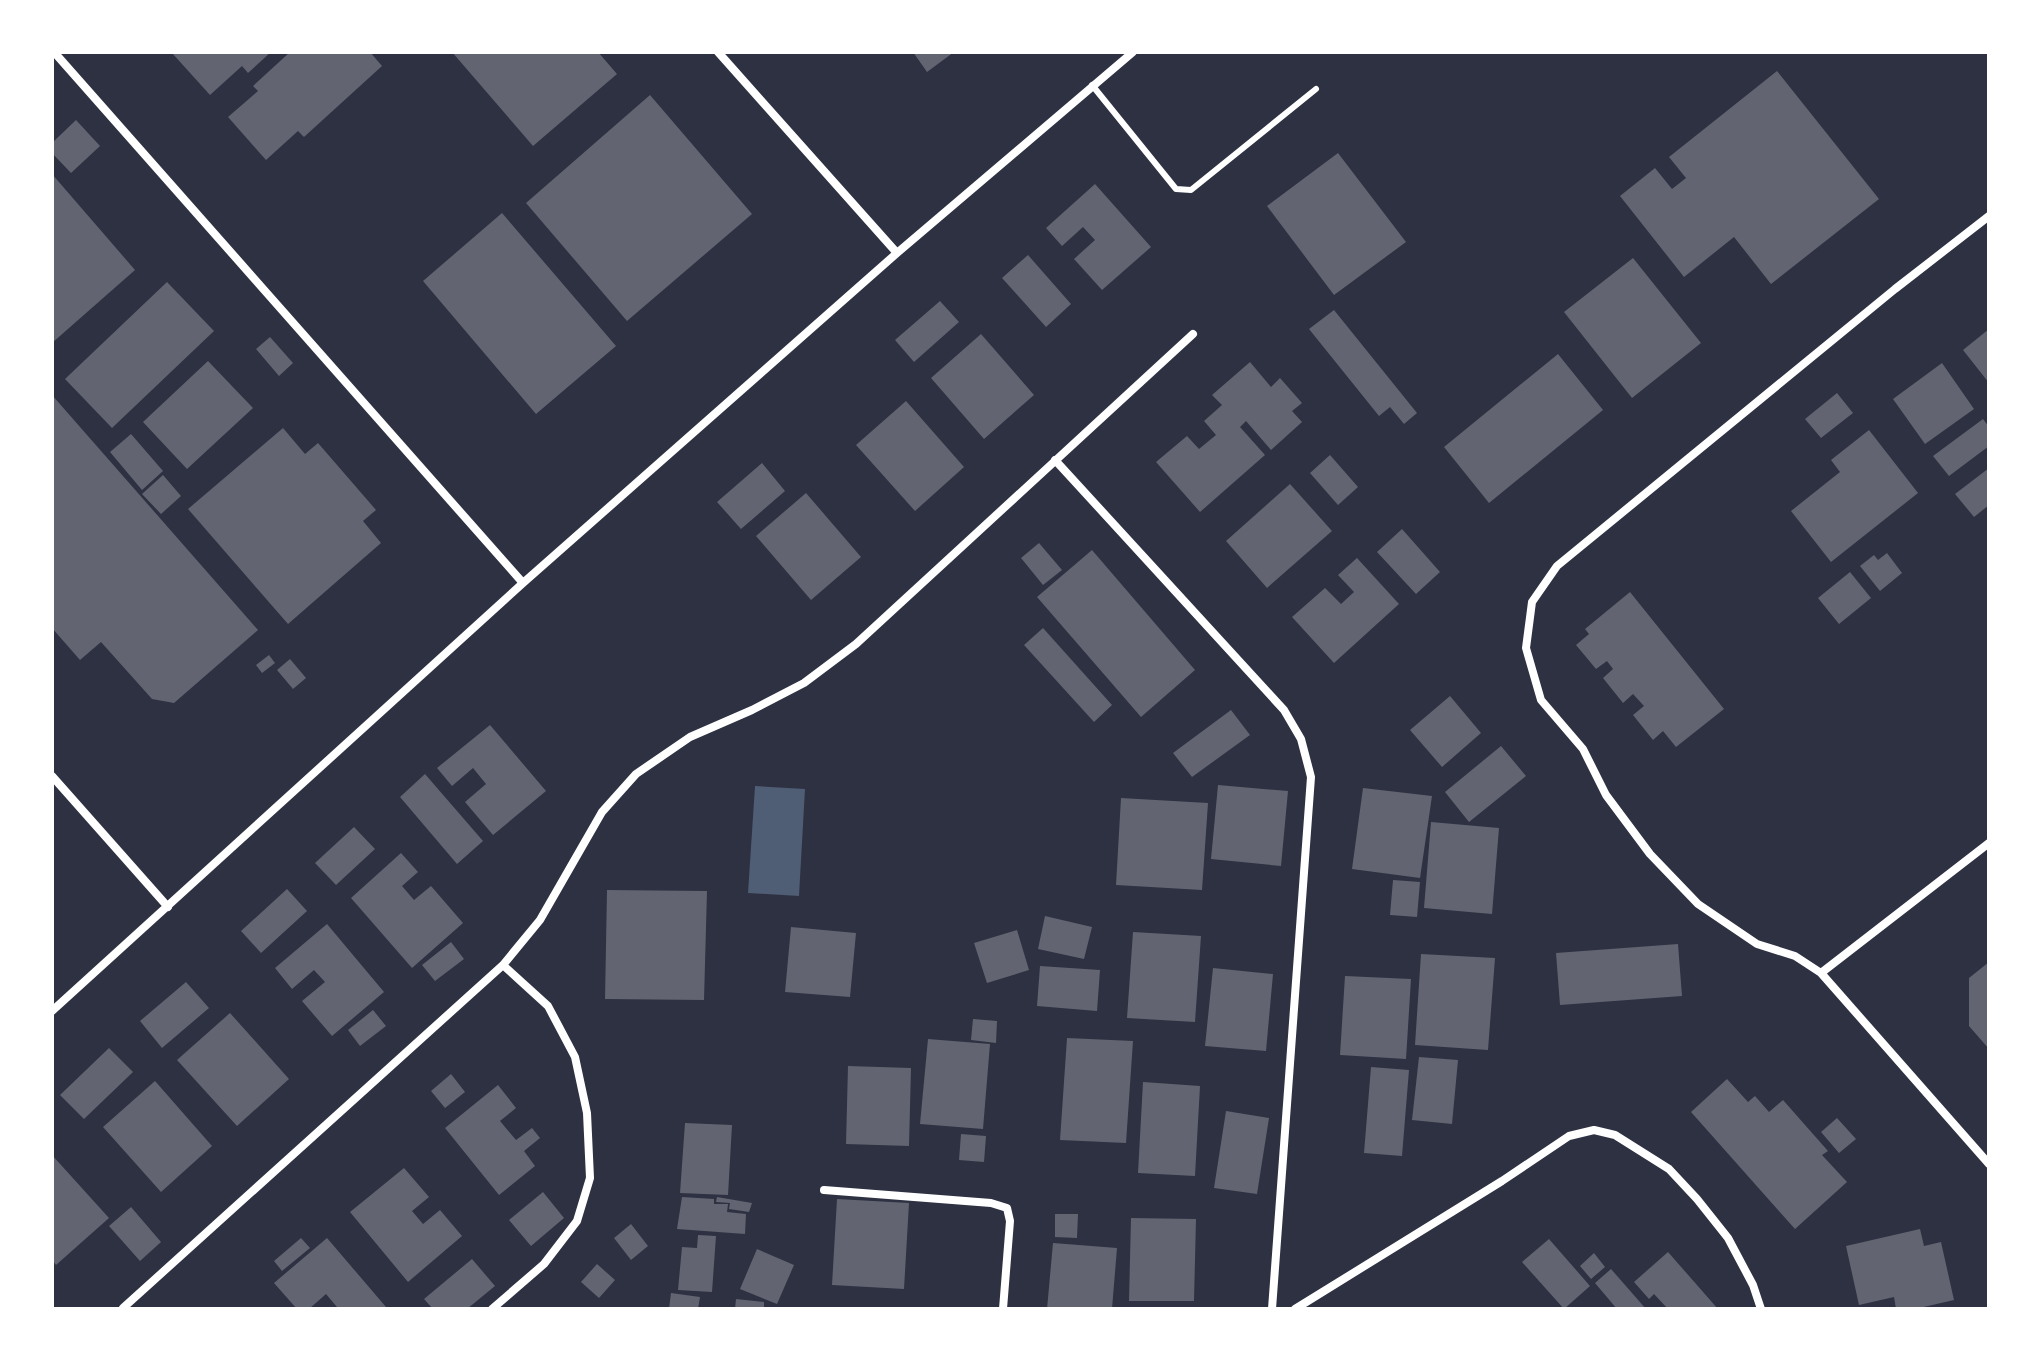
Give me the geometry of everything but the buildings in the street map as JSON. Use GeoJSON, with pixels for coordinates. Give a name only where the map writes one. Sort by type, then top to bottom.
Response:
{"type":"FeatureCollection","features":[{"type":"Feature","properties":{"kind":"street"},"geometry":{"type":"LineString","coordinates":[[54,52],[523,583]]}},
{"type":"Feature","properties":{"kind":"street"},"geometry":{"type":"LineString","coordinates":[[718,52],[897,253]]}},
{"type":"Feature","properties":{"kind":"street"},"geometry":{"type":"LineString","coordinates":[[52,1011],[523,583],[897,253],[1133,52]]}},
{"type":"Feature","properties":{"kind":"street"},"geometry":{"type":"LineString","coordinates":[[1989,216],[1895,289],[1557,566],[1532,602],[1526,648],[1541,700],[1583,749],[1606,795],[1650,854],[1698,904],[1757,944],[1795,956],[1821,973],[1989,1164]]}},
{"type":"Feature","properties":{"kind":"street"},"geometry":{"type":"LineString","coordinates":[[123,1308],[503,965],[540,920],[602,812],[636,774],[690,737],[804,683],[856,644],[1193,334]]}},
{"type":"Feature","properties":{"kind":"street"},"geometry":{"type":"LineString","coordinates":[[1055,460],[1284,710],[1301,739],[1311,777],[1272,1309]]}},
{"type":"Feature","properties":{"kind":"street"},"geometry":{"type":"LineString","coordinates":[[52,776],[168,907]]}},
{"type":"Feature","properties":{"kind":"street"},"geometry":{"type":"LineString","coordinates":[[1821,973],[1989,843]]}},
{"type":"Feature","properties":{"kind":"street"},"geometry":{"type":"LineString","coordinates":[[492,1309],[544,1264],[577,1221],[590,1178],[587,1113],[575,1057],[548,1006],[503,965]]}},
{"type":"Feature","properties":{"kind":"street"},"geometry":{"type":"LineString","coordinates":[[1295,1309],[1569,1136],[1594,1130],[1615,1135],[1669,1169],[1697,1199],[1728,1238],[1753,1285],[1761,1309]]}},
{"type":"Feature","properties":{"kind":"street"},"geometry":{"type":"LineString","coordinates":[[824,1190],[991,1203],[1007,1208],[1010,1221],[1003,1309]]}},
{"type":"Feature","properties":{"kind":"lane"},"geometry":{"type":"LineString","coordinates":[[1092,85],[1176,189],[1191,190],[1316,89]]}},
{"type":"Feature","properties":{"kind":"water"},"geometry":{"type":"Polygon","coordinates":[[[755,786],[805,789],[799,896],[748,893],[755,786]]]}}]}
